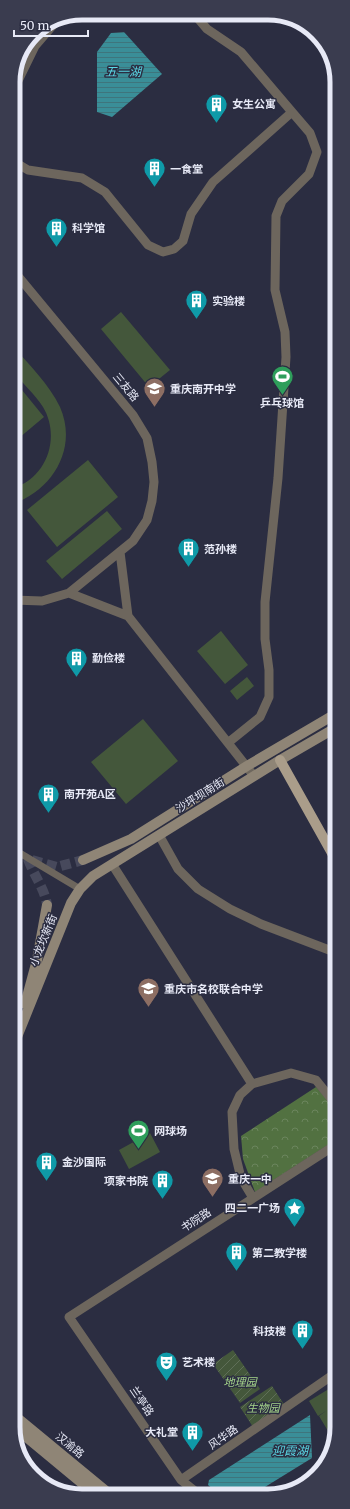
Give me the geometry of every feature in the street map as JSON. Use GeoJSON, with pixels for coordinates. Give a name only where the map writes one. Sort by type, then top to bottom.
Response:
{"type":"FeatureCollection","features":[{"type":"Feature","properties":{"kind":"main road","name":"沙坪坝南街"},"geometry":{"type":"LineString","coordinates":[[83,860],[131,839],[247,766],[330,717]]}},
{"type":"Feature","properties":{"kind":"main road","name":"沙坪坝南街"},"geometry":{"type":"LineString","coordinates":[[80,889],[93,876],[280,760],[330,731]]}},
{"type":"Feature","properties":{"kind":"main road"},"geometry":{"type":"LineString","coordinates":[[280,760],[330,849]]}},
{"type":"Feature","properties":{"kind":"main road","name":"小龙坎新街"},"geometry":{"type":"LineString","coordinates":[[20,1029],[71,903],[80,889]]}},
{"type":"Feature","properties":{"kind":"main road","name":"小龙坎新街"},"geometry":{"type":"LineString","coordinates":[[20,1021],[37,960],[47,905]]}},
{"type":"Feature","properties":{"kind":"main road","name":"汉渝路"},"geometry":{"type":"LineString","coordinates":[[20,1420],[104,1489]]}},
{"type":"Feature","properties":{"kind":"main road","name":"汉渝路"},"geometry":{"type":"LineString","coordinates":[[21,1433],[89,1489]]}},
{"type":"Feature","properties":{"kind":"street"},"geometry":{"type":"LineString","coordinates":[[199,20],[207,29],[241,52],[310,133],[317,152],[309,174],[282,201],[276,216],[275,290],[285,332],[286,357],[278,478],[265,602],[265,639],[269,670],[269,697],[260,717],[228,742]]}},
{"type":"Feature","properties":{"kind":"street"},"geometry":{"type":"LineString","coordinates":[[21,72],[32,46]]}},
{"type":"Feature","properties":{"kind":"street"},"geometry":{"type":"LineString","coordinates":[[20,165],[28,170],[82,178],[105,192],[148,245],[163,252],[174,249],[183,242],[191,214],[213,182],[292,112]]}},
{"type":"Feature","properties":{"kind":"street","name":"三友路"},"geometry":{"type":"LineString","coordinates":[[20,278],[134,415],[147,438],[152,462],[154,482],[152,501],[147,520],[133,540],[69,593]]}},
{"type":"Feature","properties":{"kind":"street"},"geometry":{"type":"LineString","coordinates":[[120,552],[128,616]]}},
{"type":"Feature","properties":{"kind":"street"},"geometry":{"type":"LineString","coordinates":[[20,600],[42,601],[69,593],[128,616],[254,776]]}},
{"type":"Feature","properties":{"kind":"street"},"geometry":{"type":"LineString","coordinates":[[159,835],[178,869],[198,889],[261,924],[330,950]]}},
{"type":"Feature","properties":{"kind":"street"},"geometry":{"type":"LineString","coordinates":[[20,853],[80,889]]}},
{"type":"Feature","properties":{"kind":"street"},"geometry":{"type":"LineString","coordinates":[[112,864],[252,1084]]}},
{"type":"Feature","properties":{"kind":"street"},"geometry":{"type":"LineString","coordinates":[[253,1198],[241,1178],[234,1149],[231,1126],[232,1112],[240,1095],[252,1084],[291,1073],[304,1075],[316,1080],[330,1097]]}},
{"type":"Feature","properties":{"kind":"street","name":"书院路"},"geometry":{"type":"LineString","coordinates":[[69,1317],[330,1148]]}},
{"type":"Feature","properties":{"kind":"street","name":"兰亭路"},"geometry":{"type":"LineString","coordinates":[[69,1317],[181,1480],[192,1489]]}},
{"type":"Feature","properties":{"kind":"street","name":"风华路"},"geometry":{"type":"LineString","coordinates":[[181,1480],[330,1377]]}},
{"type":"Feature","properties":{"kind":"green space"},"geometry":{"type":"Polygon","coordinates":[[[121,312],[170,370],[149,387],[101,329],[121,312]]]}},
{"type":"Feature","properties":{"kind":"green space"},"geometry":{"type":"Polygon","coordinates":[[[20,354],[50,390],[60,407],[65,422],[66,437],[64,452],[58,466],[50,478],[40,489],[20,500],[20,485],[35,475],[48,455],[51,431],[43,407],[21,380],[20,354]]]}},
{"type":"Feature","properties":{"kind":"green space"},"geometry":{"type":"Polygon","coordinates":[[[20,388],[44,417],[20,437],[20,388]]]}},
{"type":"Feature","properties":{"kind":"green space"},"geometry":{"type":"Polygon","coordinates":[[[88,460],[118,497],[57,547],[27,510],[88,460]]]}},
{"type":"Feature","properties":{"kind":"green space"},"geometry":{"type":"Polygon","coordinates":[[[107,511],[122,529],[62,579],[46,561],[107,511]]]}},
{"type":"Feature","properties":{"kind":"green space"},"geometry":{"type":"Polygon","coordinates":[[[221,631],[248,665],[225,684],[197,651],[221,631]]]}},
{"type":"Feature","properties":{"kind":"green space"},"geometry":{"type":"Polygon","coordinates":[[[247,677],[254,686],[237,700],[230,691],[247,677]]]}},
{"type":"Feature","properties":{"kind":"green space"},"geometry":{"type":"Polygon","coordinates":[[[143,719],[178,761],[126,804],[91,762],[143,719]]]}},
{"type":"Feature","properties":{"kind":"green space"},"geometry":{"type":"Polygon","coordinates":[[[316,1087],[330,1103],[330,1144],[255,1192],[243,1159],[241,1136],[316,1087]]]}},
{"type":"Feature","properties":{"kind":"green space","name":"网球场"},"geometry":{"type":"Polygon","coordinates":[[[150,1133],[160,1152],[129,1169],[119,1150],[150,1133]]]}},
{"type":"Feature","properties":{"kind":"green space","name":"地理园"},"geometry":{"type":"Polygon","coordinates":[[[233,1350],[260,1389],[240,1403],[213,1364],[233,1350]]]}},
{"type":"Feature","properties":{"kind":"green space","name":"生物园"},"geometry":{"type":"Polygon","coordinates":[[[272,1386],[287,1409],[255,1430],[240,1407],[272,1386]]]}},
{"type":"Feature","properties":{"kind":"green space"},"geometry":{"type":"Polygon","coordinates":[[[330,1388],[330,1430],[328,1431],[319,1416],[326,1411],[318,1416],[309,1401],[330,1388]]]}},
{"type":"Feature","properties":{"kind":"water","name":"五一湖"},"geometry":{"type":"Polygon","coordinates":[[[124,32],[162,74],[112,117],[97,112],[97,52],[111,33],[124,32]]]}},
{"type":"Feature","properties":{"kind":"water","name":"迎霞湖"},"geometry":{"type":"Polygon","coordinates":[[[310,1415],[312,1458],[262,1489],[213,1489],[208,1485],[209,1480],[310,1415]]]}},
{"type":"Feature","properties":{"kind":"tunnel"},"geometry":{"type":"LineString","coordinates":[[28,859],[44,893],[47,905]]}},
{"type":"Feature","properties":{"kind":"tunnel"},"geometry":{"type":"LineString","coordinates":[[32,860],[57,867],[83,860]]}},
{"type":"Feature","properties":{"kind":"place","name":"女生公寓"},"geometry":{"type":"Point","coordinates":[217,124]}},
{"type":"Feature","properties":{"kind":"place","name":"一食堂"},"geometry":{"type":"Point","coordinates":[155,188]}},
{"type":"Feature","properties":{"kind":"place","name":"科学馆"},"geometry":{"type":"Point","coordinates":[56,248]}},
{"type":"Feature","properties":{"kind":"place","name":"实验楼"},"geometry":{"type":"Point","coordinates":[196,320]}},
{"type":"Feature","properties":{"kind":"place","name":"乒乓球馆"},"geometry":{"type":"Point","coordinates":[282,396]}},
{"type":"Feature","properties":{"kind":"place","name":"重庆南开中学"},"geometry":{"type":"Point","coordinates":[154,408]}},
{"type":"Feature","properties":{"kind":"place","name":"范孙楼"},"geometry":{"type":"Point","coordinates":[188,568]}},
{"type":"Feature","properties":{"kind":"place","name":"勤俭楼"},"geometry":{"type":"Point","coordinates":[77,678]}},
{"type":"Feature","properties":{"kind":"place","name":"南开苑A区"},"geometry":{"type":"Point","coordinates":[49,814]}},
{"type":"Feature","properties":{"kind":"place","name":"重庆市名校联合中学"},"geometry":{"type":"Point","coordinates":[149,1008]}},
{"type":"Feature","properties":{"kind":"place","name":"网球场"},"geometry":{"type":"Point","coordinates":[139,1150]}},
{"type":"Feature","properties":{"kind":"place","name":"金沙国际"},"geometry":{"type":"Point","coordinates":[47,1182]}},
{"type":"Feature","properties":{"kind":"place","name":"重庆一中"},"geometry":{"type":"Point","coordinates":[213,1198]}},
{"type":"Feature","properties":{"kind":"place","name":"项家书院"},"geometry":{"type":"Point","coordinates":[163,1200]}},
{"type":"Feature","properties":{"kind":"place","name":"四二一广场"},"geometry":{"type":"Point","coordinates":[295,1228]}},
{"type":"Feature","properties":{"kind":"place","name":"第二教学楼"},"geometry":{"type":"Point","coordinates":[236,1272]}},
{"type":"Feature","properties":{"kind":"place","name":"科技楼"},"geometry":{"type":"Point","coordinates":[302,1350]}},
{"type":"Feature","properties":{"kind":"place","name":"艺术楼"},"geometry":{"type":"Point","coordinates":[167,1382]}},
{"type":"Feature","properties":{"kind":"place","name":"大礼堂"},"geometry":{"type":"Point","coordinates":[193,1452]}}]}
